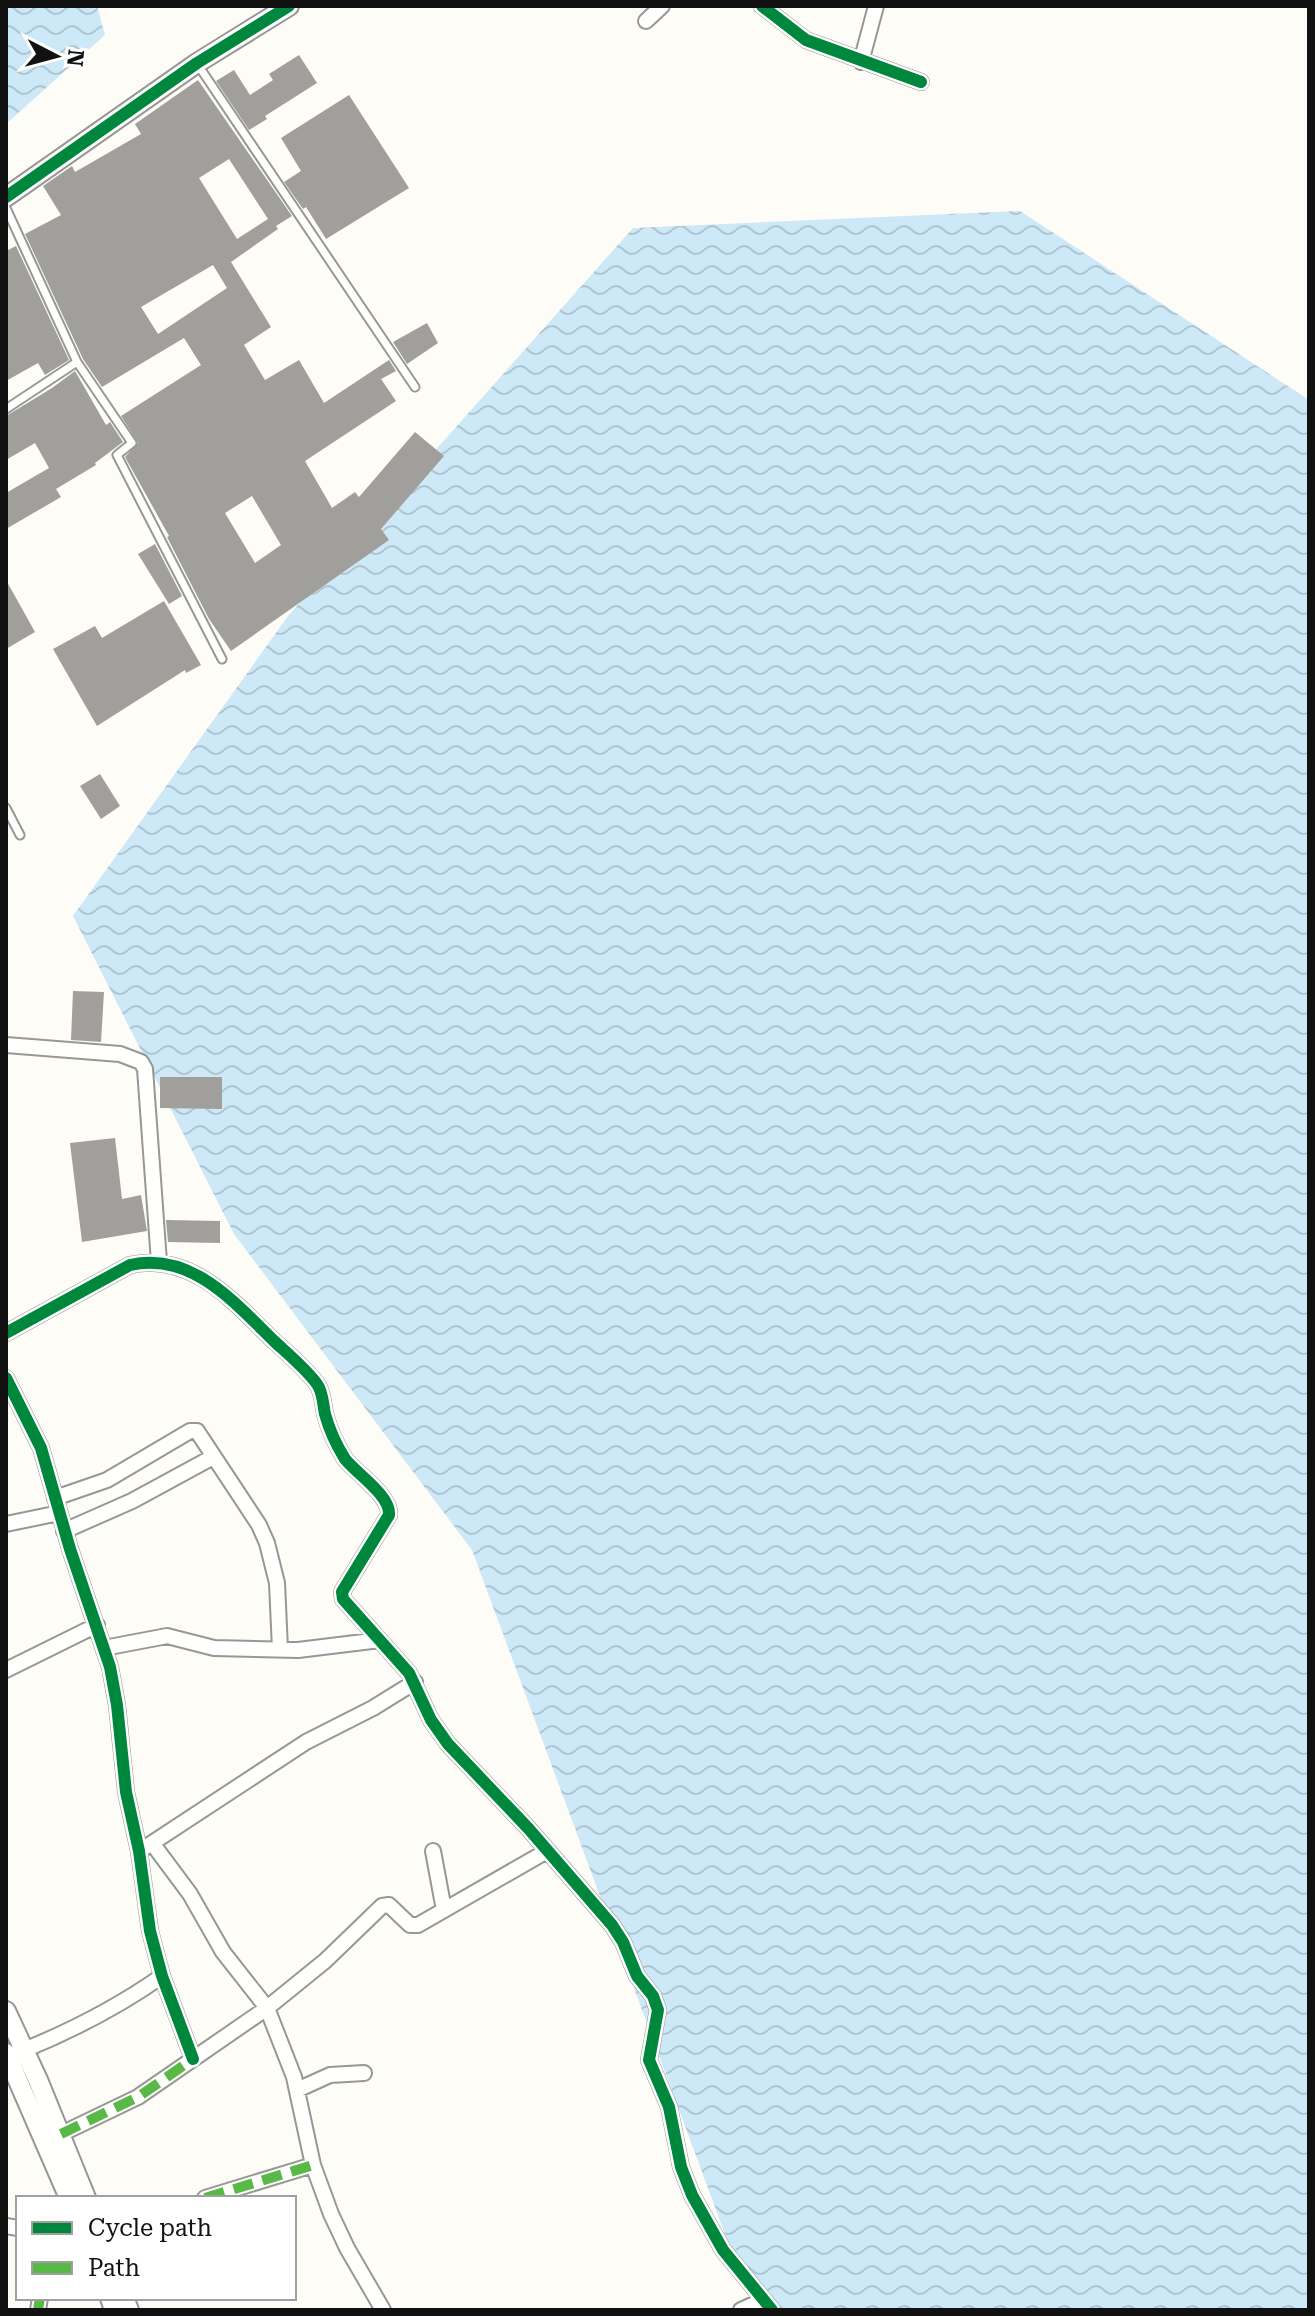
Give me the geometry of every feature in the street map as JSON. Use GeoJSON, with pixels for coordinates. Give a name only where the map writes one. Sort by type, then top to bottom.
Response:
{"type":"FeatureCollection","features":[{"type":"Feature","properties":{"kind":"street"},"geometry":{"type":"LineString","coordinates":[[646,21],[662,6]]}},
{"type":"Feature","properties":{"kind":"street"},"geometry":{"type":"LineString","coordinates":[[762,6],[806,40],[921,82]]}},
{"type":"Feature","properties":{"kind":"street"},"geometry":{"type":"LineString","coordinates":[[861,62],[876,6]]}},
{"type":"Feature","properties":{"kind":"street"},"geometry":{"type":"LineString","coordinates":[[6,197],[281,8]]}},
{"type":"Feature","properties":{"kind":"street"},"geometry":{"type":"LineString","coordinates":[[6,1045],[120,1054],[141,1062],[145,1069],[159,1262]]}},
{"type":"Feature","properties":{"kind":"street"},"geometry":{"type":"LineString","coordinates":[[6,1333],[130,1265],[159,1262],[191,1272],[226,1293],[317,1384],[340,1450],[350,1465],[388,1504],[389,1515],[342,1592],[346,1604],[415,1682],[439,1733],[547,1851],[612,1925],[623,1942],[637,1976],[656,2001],[658,2010],[649,2060],[669,2107],[681,2167],[692,2195],[723,2250],[767,2305],[741,2310]]}},
{"type":"Feature","properties":{"kind":"street"},"geometry":{"type":"LineString","coordinates":[[6,1378],[36,1435],[64,1531],[104,1648],[115,1690],[124,1781],[146,1847],[150,1931],[162,1976],[193,2059]]}},
{"type":"Feature","properties":{"kind":"street"},"geometry":{"type":"LineString","coordinates":[[6,1524],[57,1506],[190,1431],[197,1431],[259,1525],[267,1543],[277,1583],[280,1649]]}},
{"type":"Feature","properties":{"kind":"street"},"geometry":{"type":"LineString","coordinates":[[64,1531],[132,1501],[213,1457]]}},
{"type":"Feature","properties":{"kind":"street"},"geometry":{"type":"LineString","coordinates":[[6,1670],[97,1625]]}},
{"type":"Feature","properties":{"kind":"street"},"geometry":{"type":"LineString","coordinates":[[104,1648],[167,1636],[214,1648],[309,1650],[380,1640]]}},
{"type":"Feature","properties":{"kind":"street"},"geometry":{"type":"LineString","coordinates":[[146,1847],[306,1742],[415,1682]]}},
{"type":"Feature","properties":{"kind":"street"},"geometry":{"type":"LineString","coordinates":[[146,1847],[190,1894],[223,1952],[267,2008],[297,2090],[313,2165],[347,2248],[383,2310]]}},
{"type":"Feature","properties":{"kind":"street"},"geometry":{"type":"LineString","coordinates":[[433,1851],[444,1910]]}},
{"type":"Feature","properties":{"kind":"street"},"geometry":{"type":"LineString","coordinates":[[61,2134],[138,2097],[267,2008],[325,1961],[382,1906],[393,1907],[407,1923],[414,1926],[547,1851]]}},
{"type":"Feature","properties":{"kind":"street"},"geometry":{"type":"LineString","coordinates":[[15,2052],[112,2010],[162,1976]]}},
{"type":"Feature","properties":{"kind":"street"},"geometry":{"type":"LineString","coordinates":[[6,2011],[15,2052],[68,2196]]}},
{"type":"Feature","properties":{"kind":"street"},"geometry":{"type":"LineString","coordinates":[[15,2052],[61,2134],[85,2196]]}},
{"type":"Feature","properties":{"kind":"street"},"geometry":{"type":"LineString","coordinates":[[297,2090],[330,2075],[364,2073]]}},
{"type":"Feature","properties":{"kind":"street"},"geometry":{"type":"LineString","coordinates":[[212,2196],[313,2165]]}},
{"type":"Feature","properties":{"kind":"lane"},"geometry":{"type":"LineString","coordinates":[[197,63],[415,387]]}},
{"type":"Feature","properties":{"kind":"lane"},"geometry":{"type":"LineString","coordinates":[[6,208],[77,362],[132,443],[117,455],[222,659]]}},
{"type":"Feature","properties":{"kind":"lane"},"geometry":{"type":"LineString","coordinates":[[6,409],[77,362]]}},
{"type":"Feature","properties":{"kind":"lane"},"geometry":{"type":"LineString","coordinates":[[6,808],[20,835]]}},
{"type":"Feature","properties":{"kind":"water"},"geometry":{"type":"Polygon","coordinates":[[[6,6],[97,6],[105,35],[6,124],[6,6]]]}},
{"type":"Feature","properties":{"kind":"water"},"geometry":{"type":"Polygon","coordinates":[[[1020,211],[1309,400],[1309,2310],[769,2310],[739,2272],[472,1550],[234,1234],[73,916],[288,616],[633,228],[1020,211]]]}},
{"type":"Feature","properties":{"kind":"building"},"geometry":{"type":"Polygon","coordinates":[[[299,55],[317,83],[265,116],[267,119],[249,130],[216,81],[234,70],[250,95],[273,80],[269,74],[299,55]]]}},
{"type":"Feature","properties":{"kind":"building"},"geometry":{"type":"Polygon","coordinates":[[[198,80],[292,216],[231,262],[271,327],[244,345],[265,380],[299,360],[324,403],[389,360],[396,371],[381,379],[396,401],[305,461],[332,508],[355,492],[359,497],[415,432],[444,456],[381,529],[389,540],[231,651],[209,619],[169,536],[125,457],[138,443],[121,416],[201,365],[184,338],[102,387],[83,359],[25,234],[61,215],[43,186],[72,166],[75,172],[141,134],[135,124],[198,80]],[[229,159],[199,178],[237,239],[268,219],[229,159]],[[213,265],[141,307],[158,334],[227,288],[213,265]],[[252,496],[225,513],[255,563],[281,545],[252,496]]]}},
{"type":"Feature","properties":{"kind":"building"},"geometry":{"type":"Polygon","coordinates":[[[349,95],[409,188],[326,239],[306,207],[303,209],[284,182],[301,171],[281,138],[349,95]]]}},
{"type":"Feature","properties":{"kind":"building"},"geometry":{"type":"Polygon","coordinates":[[[16,246],[69,360],[45,375],[38,363],[6,381],[6,251],[16,246]]]}},
{"type":"Feature","properties":{"kind":"building"},"geometry":{"type":"Polygon","coordinates":[[[427,323],[438,343],[407,364],[393,342],[427,323]]]}},
{"type":"Feature","properties":{"kind":"building"},"geometry":{"type":"Polygon","coordinates":[[[75,371],[106,425],[110,422],[123,442],[96,465],[56,489],[61,497],[6,529],[6,493],[49,468],[35,443],[6,460],[6,416],[75,371]]]}},
{"type":"Feature","properties":{"kind":"building"},"geometry":{"type":"Polygon","coordinates":[[[155,544],[182,596],[169,604],[138,554],[155,544]]]}},
{"type":"Feature","properties":{"kind":"building"},"geometry":{"type":"Polygon","coordinates":[[[6,580],[35,632],[6,649],[6,580]]]}},
{"type":"Feature","properties":{"kind":"building"},"geometry":{"type":"Polygon","coordinates":[[[164,601],[201,665],[186,673],[185,670],[97,726],[53,649],[95,626],[102,638],[164,601]]]}},
{"type":"Feature","properties":{"kind":"building"},"geometry":{"type":"Polygon","coordinates":[[[100,774],[120,806],[101,819],[80,786],[100,774]]]}},
{"type":"Feature","properties":{"kind":"building"},"geometry":{"type":"Polygon","coordinates":[[[73,991],[104,992],[101,1042],[71,1040],[73,991]]]}},
{"type":"Feature","properties":{"kind":"building"},"geometry":{"type":"Polygon","coordinates":[[[160,1077],[222,1077],[222,1109],[160,1108],[160,1077]]]}},
{"type":"Feature","properties":{"kind":"building"},"geometry":{"type":"Polygon","coordinates":[[[115,1138],[122,1199],[141,1195],[147,1231],[82,1242],[70,1143],[115,1138]]]}},
{"type":"Feature","properties":{"kind":"building"},"geometry":{"type":"Polygon","coordinates":[[[166,1220],[220,1221],[220,1243],[168,1242],[166,1220]]]}},
{"type":"Feature","properties":{"kind":"marked path"},"geometry":{"type":"LineString","coordinates":[[61,2134],[138,2097],[193,2059]]}},
{"type":"Feature","properties":{"kind":"marked path"},"geometry":{"type":"LineString","coordinates":[[212,2196],[313,2165]]}},
{"type":"Feature","properties":{"kind":"marked path"},"geometry":{"type":"LineString","coordinates":[[38,2310],[40,2300]]}},
{"type":"Feature","properties":{"kind":"cycle path"},"geometry":{"type":"LineString","coordinates":[[6,197],[197,63],[289,6]]}},
{"type":"Feature","properties":{"kind":"cycle path"},"geometry":{"type":"LineString","coordinates":[[762,6],[806,40],[921,82]]}},
{"type":"Feature","properties":{"kind":"cycle path"},"geometry":{"type":"LineString","coordinates":[[6,1333],[130,1265],[173,1265],[210,1283],[227,1296],[317,1384],[329,1426],[342,1454],[385,1500],[389,1515],[342,1592],[343,1599],[409,1673],[431,1720],[448,1744],[528,1828],[612,1925],[623,1942],[637,1976],[653,1996],[658,2010],[649,2060],[669,2107],[681,2167],[692,2195],[723,2250],[772,2310]]}},
{"type":"Feature","properties":{"kind":"cycle path"},"geometry":{"type":"LineString","coordinates":[[6,1378],[41,1448],[70,1549],[110,1667],[126,1792],[139,1851],[150,1931],[162,1976],[193,2059]]}}]}
